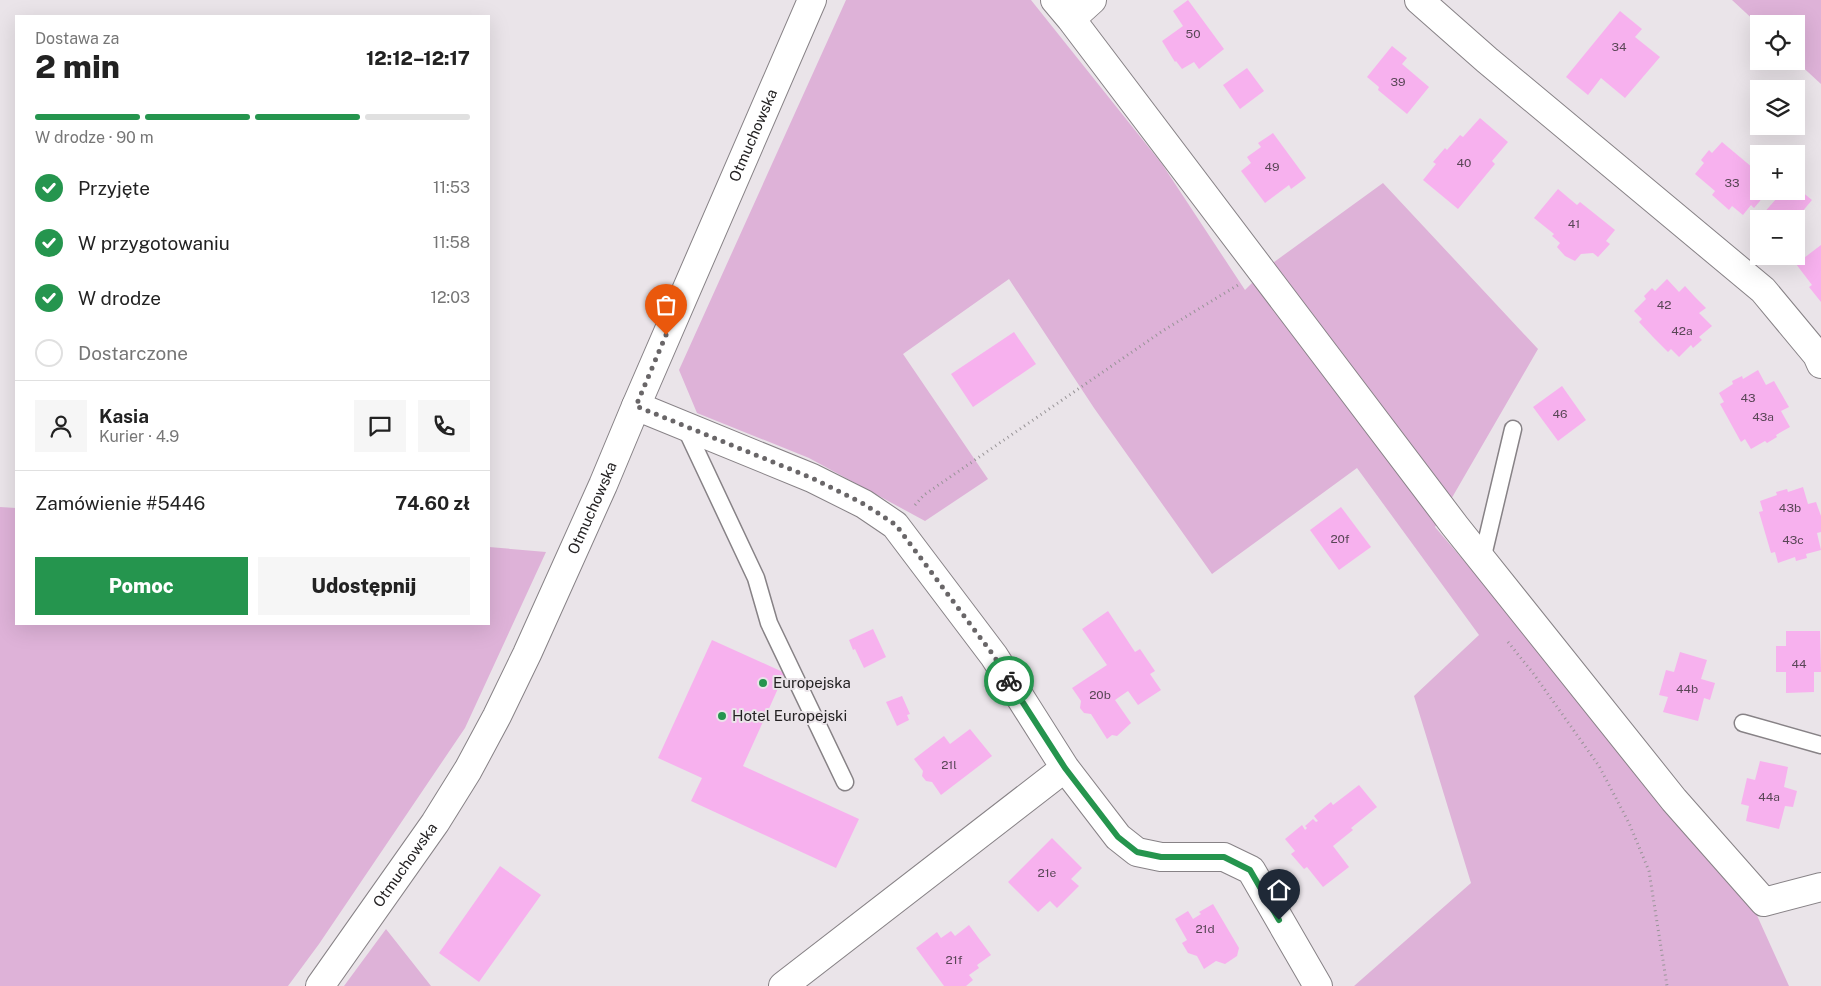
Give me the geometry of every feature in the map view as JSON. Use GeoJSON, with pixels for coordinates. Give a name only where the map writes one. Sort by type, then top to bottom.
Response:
{"type":"FeatureCollection","features":[{"type":"Feature","properties":{"kind":"street","name":"Otmuchowska"},"geometry":{"type":"LineString","coordinates":[[320,986],[435,823],[468,770],[527,654],[603,485],[812,0]]}},
{"type":"Feature","properties":{"kind":"street"},"geometry":{"type":"LineString","coordinates":[[1092,0],[1063,9],[1413,472],[1674,800],[1764,902],[1821,888]]}},
{"type":"Feature","properties":{"kind":"street"},"geometry":{"type":"LineString","coordinates":[[1419,0],[1487,60],[1763,290],[1817,356],[1821,364]]}},
{"type":"Feature","properties":{"kind":"street"},"geometry":{"type":"LineString","coordinates":[[636,406],[812,478],[864,504],[896,525],[994,656],[1065,768],[1118,837],[1137,852],[1161,857],[1224,857],[1250,870],[1318,986]]}},
{"type":"Feature","properties":{"kind":"street"},"geometry":{"type":"LineString","coordinates":[[783,986],[1065,768]]}},
{"type":"Feature","properties":{"kind":"lane"},"geometry":{"type":"LineString","coordinates":[[685,427],[756,578],[769,623],[845,782]]}},
{"type":"Feature","properties":{"kind":"lane"},"geometry":{"type":"LineString","coordinates":[[1482,560],[1513,429]]}},
{"type":"Feature","properties":{"kind":"lane"},"geometry":{"type":"LineString","coordinates":[[1743,723],[1821,746]]}},
{"type":"Feature","properties":{"kind":"path"},"geometry":{"type":"LineString","coordinates":[[896,525],[924,495],[1080,386],[1164,330],[1262,272]]}},
{"type":"Feature","properties":{"kind":"path"},"geometry":{"type":"LineString","coordinates":[[1533,673],[1599,766],[1629,823],[1649,871],[1667,986]]}},
{"type":"Feature","properties":{"kind":"shaded area"},"geometry":{"type":"Polygon","coordinates":[[[846,0],[1031,0],[1162,164],[1245,290],[1270,265],[1383,183],[1538,349],[1435,527],[1755,911],[1789,986],[1354,986],[1471,883],[1414,696],[1479,635],[1357,468],[1212,574],[1094,408],[1009,279],[903,354],[988,479],[925,521],[809,458],[697,413],[679,370],[846,0]]]}},
{"type":"Feature","properties":{"kind":"shaded area"},"geometry":{"type":"Polygon","coordinates":[[[1732,0],[1821,0],[1821,84],[1805,69],[1805,15],[1750,15],[1750,17],[1732,0]]]}},
{"type":"Feature","properties":{"kind":"shaded area"},"geometry":{"type":"Polygon","coordinates":[[[0,507],[15,508],[15,625],[490,625],[490,547],[546,552],[465,728],[319,944],[288,986],[0,986],[0,507]]]}},
{"type":"Feature","properties":{"kind":"shaded area"},"geometry":{"type":"Polygon","coordinates":[[[386,929],[431,986],[344,986],[386,929]]]}},
{"type":"Feature","properties":{"kind":"building"},"geometry":{"type":"Polygon","coordinates":[[[1188,0],[1224,49],[1199,69],[1194,62],[1182,69],[1175,62],[1162,41],[1183,26],[1173,11],[1188,0]]]}},
{"type":"Feature","properties":{"kind":"building"},"geometry":{"type":"Polygon","coordinates":[[[1620,11],[1642,29],[1635,37],[1660,57],[1625,98],[1601,78],[1588,95],[1566,77],[1620,11]]]}},
{"type":"Feature","properties":{"kind":"building"},"geometry":{"type":"Polygon","coordinates":[[[1392,46],[1407,58],[1402,64],[1429,87],[1407,114],[1378,90],[1379,87],[1367,77],[1392,46]]]}},
{"type":"Feature","properties":{"kind":"building"},"geometry":{"type":"Polygon","coordinates":[[[1247,68],[1264,91],[1240,109],[1223,85],[1247,68]]]}},
{"type":"Feature","properties":{"kind":"building"},"geometry":{"type":"Polygon","coordinates":[[[1480,118],[1508,142],[1492,161],[1495,164],[1458,209],[1423,180],[1436,164],[1433,162],[1445,148],[1447,150],[1460,135],[1463,137],[1480,118]]]}},
{"type":"Feature","properties":{"kind":"building"},"geometry":{"type":"Polygon","coordinates":[[[1273,133],[1306,178],[1291,189],[1289,185],[1265,203],[1241,171],[1251,163],[1247,157],[1261,147],[1258,143],[1273,133]]]}},
{"type":"Feature","properties":{"kind":"building"},"geometry":{"type":"Polygon","coordinates":[[[1722,142],[1750,165],[1750,200],[1761,200],[1754,208],[1751,205],[1743,215],[1732,206],[1729,210],[1712,195],[1715,191],[1695,174],[1704,163],[1701,160],[1709,150],[1712,153],[1722,142]]]}},
{"type":"Feature","properties":{"kind":"building"},"geometry":{"type":"Polygon","coordinates":[[[1558,189],[1577,205],[1580,202],[1615,230],[1606,241],[1610,244],[1598,257],[1593,253],[1581,254],[1575,261],[1565,256],[1557,247],[1560,243],[1552,236],[1554,234],[1534,218],[1558,189]]]}},
{"type":"Feature","properties":{"kind":"building"},"geometry":{"type":"Polygon","coordinates":[[[1805,194],[1812,200],[1804,210],[1766,210],[1775,200],[1805,200],[1805,194]]]}},
{"type":"Feature","properties":{"kind":"building"},"geometry":{"type":"Polygon","coordinates":[[[1821,245],[1821,302],[1809,287],[1812,285],[1797,265],[1805,265],[1805,257],[1821,245]]]}},
{"type":"Feature","properties":{"kind":"building"},"geometry":{"type":"Polygon","coordinates":[[[1667,279],[1679,292],[1685,286],[1706,308],[1699,313],[1712,326],[1699,337],[1702,340],[1693,348],[1691,345],[1679,357],[1671,349],[1668,352],[1653,337],[1639,322],[1642,319],[1634,311],[1646,299],[1644,296],[1652,288],[1655,291],[1667,279]]]}},
{"type":"Feature","properties":{"kind":"building"},"geometry":{"type":"Polygon","coordinates":[[[1014,332],[1036,364],[973,407],[951,374],[1014,332]]]}},
{"type":"Feature","properties":{"kind":"building"},"geometry":{"type":"Polygon","coordinates":[[[1758,370],[1766,385],[1774,381],[1789,407],[1781,411],[1790,427],[1767,443],[1765,441],[1751,449],[1745,439],[1741,442],[1720,404],[1724,402],[1719,393],[1733,384],[1732,381],[1742,376],[1743,379],[1758,370]]]}},
{"type":"Feature","properties":{"kind":"building"},"geometry":{"type":"Polygon","coordinates":[[[1562,386],[1586,420],[1558,441],[1533,407],[1562,386]]]}},
{"type":"Feature","properties":{"kind":"building"},"geometry":{"type":"Polygon","coordinates":[[[1803,487],[1808,504],[1816,502],[1821,516],[1821,532],[1817,533],[1821,550],[1806,554],[1807,558],[1796,561],[1795,557],[1778,563],[1775,552],[1771,553],[1759,512],[1763,511],[1760,501],[1777,495],[1776,492],[1787,489],[1788,492],[1803,487]]]}},
{"type":"Feature","properties":{"kind":"building"},"geometry":{"type":"Polygon","coordinates":[[[1341,507],[1371,547],[1339,570],[1310,530],[1341,507]]]}},
{"type":"Feature","properties":{"kind":"building"},"geometry":{"type":"Polygon","coordinates":[[[1108,611],[1135,652],[1140,649],[1155,671],[1150,674],[1161,690],[1138,705],[1128,691],[1115,700],[1131,723],[1117,736],[1112,735],[1107,739],[1091,714],[1084,713],[1080,708],[1081,701],[1072,688],[1107,665],[1082,629],[1108,611]]]}},
{"type":"Feature","properties":{"kind":"building"},"geometry":{"type":"Polygon","coordinates":[[[873,629],[886,657],[864,668],[849,640],[873,629]]]}},
{"type":"Feature","properties":{"kind":"building"},"geometry":{"type":"Polygon","coordinates":[[[1786,631],[1820,631],[1821,672],[1814,672],[1814,692],[1786,693],[1786,672],[1776,672],[1776,646],[1786,646],[1786,631]]]}},
{"type":"Feature","properties":{"kind":"building","name":"Hotel Europejski"},"geometry":{"type":"Polygon","coordinates":[[[712,640],[785,673],[743,766],[859,819],[836,868],[691,801],[702,778],[658,758],[712,640]]]}},
{"type":"Feature","properties":{"kind":"building"},"geometry":{"type":"Polygon","coordinates":[[[1680,652],[1707,660],[1701,679],[1715,683],[1710,700],[1704,698],[1698,721],[1663,712],[1668,697],[1659,695],[1666,670],[1674,672],[1680,652]]]}},
{"type":"Feature","properties":{"kind":"building"},"geometry":{"type":"Polygon","coordinates":[[[902,696],[910,714],[907,715],[909,720],[897,726],[886,702],[902,696]]]}},
{"type":"Feature","properties":{"kind":"building"},"geometry":{"type":"Polygon","coordinates":[[[970,729],[992,756],[941,795],[932,782],[926,781],[922,776],[923,771],[914,759],[944,736],[950,744],[970,729]]]}},
{"type":"Feature","properties":{"kind":"building"},"geometry":{"type":"Polygon","coordinates":[[[1760,761],[1788,767],[1784,787],[1797,791],[1793,807],[1785,806],[1779,829],[1746,821],[1749,806],[1741,804],[1747,778],[1755,780],[1760,761]]]}},
{"type":"Feature","properties":{"kind":"building"},"geometry":{"type":"Polygon","coordinates":[[[1359,785],[1377,807],[1351,828],[1353,830],[1333,846],[1349,867],[1323,887],[1307,867],[1304,869],[1291,854],[1295,851],[1285,839],[1302,825],[1305,830],[1307,828],[1305,826],[1313,819],[1316,822],[1318,821],[1314,816],[1331,802],[1333,805],[1359,785]]]}},
{"type":"Feature","properties":{"kind":"building"},"geometry":{"type":"Polygon","coordinates":[[[1052,838],[1082,868],[1071,879],[1079,886],[1057,908],[1050,901],[1038,912],[1008,882],[1052,838]]]}},
{"type":"Feature","properties":{"kind":"building"},"geometry":{"type":"Polygon","coordinates":[[[500,866],[541,895],[479,982],[439,953],[500,866]]]}},
{"type":"Feature","properties":{"kind":"building"},"geometry":{"type":"Polygon","coordinates":[[[1213,904],[1239,948],[1237,956],[1225,964],[1216,961],[1204,969],[1197,956],[1188,953],[1182,943],[1187,940],[1175,919],[1188,911],[1193,919],[1201,914],[1199,912],[1213,904]]]}},
{"type":"Feature","properties":{"kind":"building"},"geometry":{"type":"Polygon","coordinates":[[[969,925],[991,955],[977,965],[979,968],[969,975],[973,980],[966,986],[944,986],[916,948],[937,932],[941,938],[951,931],[955,936],[969,925]]]}},
{"type":"Feature","properties":{"kind":"way so far"},"geometry":{"type":"LineString","coordinates":[[666,335],[636,406],[812,478],[864,504],[896,525],[994,656],[1009,681]]}},
{"type":"Feature","properties":{"kind":"place","name":"Europejska"},"geometry":{"type":"Point","coordinates":[763,683]}},
{"type":"Feature","properties":{"kind":"place","name":"Hotel Europejski"},"geometry":{"type":"Point","coordinates":[722,716]}},
{"type":"Feature","properties":{"kind":"route"},"geometry":{"type":"LineString","coordinates":[[1009,681],[1065,768],[1118,837],[1137,852],[1161,857],[1224,857],[1250,870],[1279,920]]}}]}
